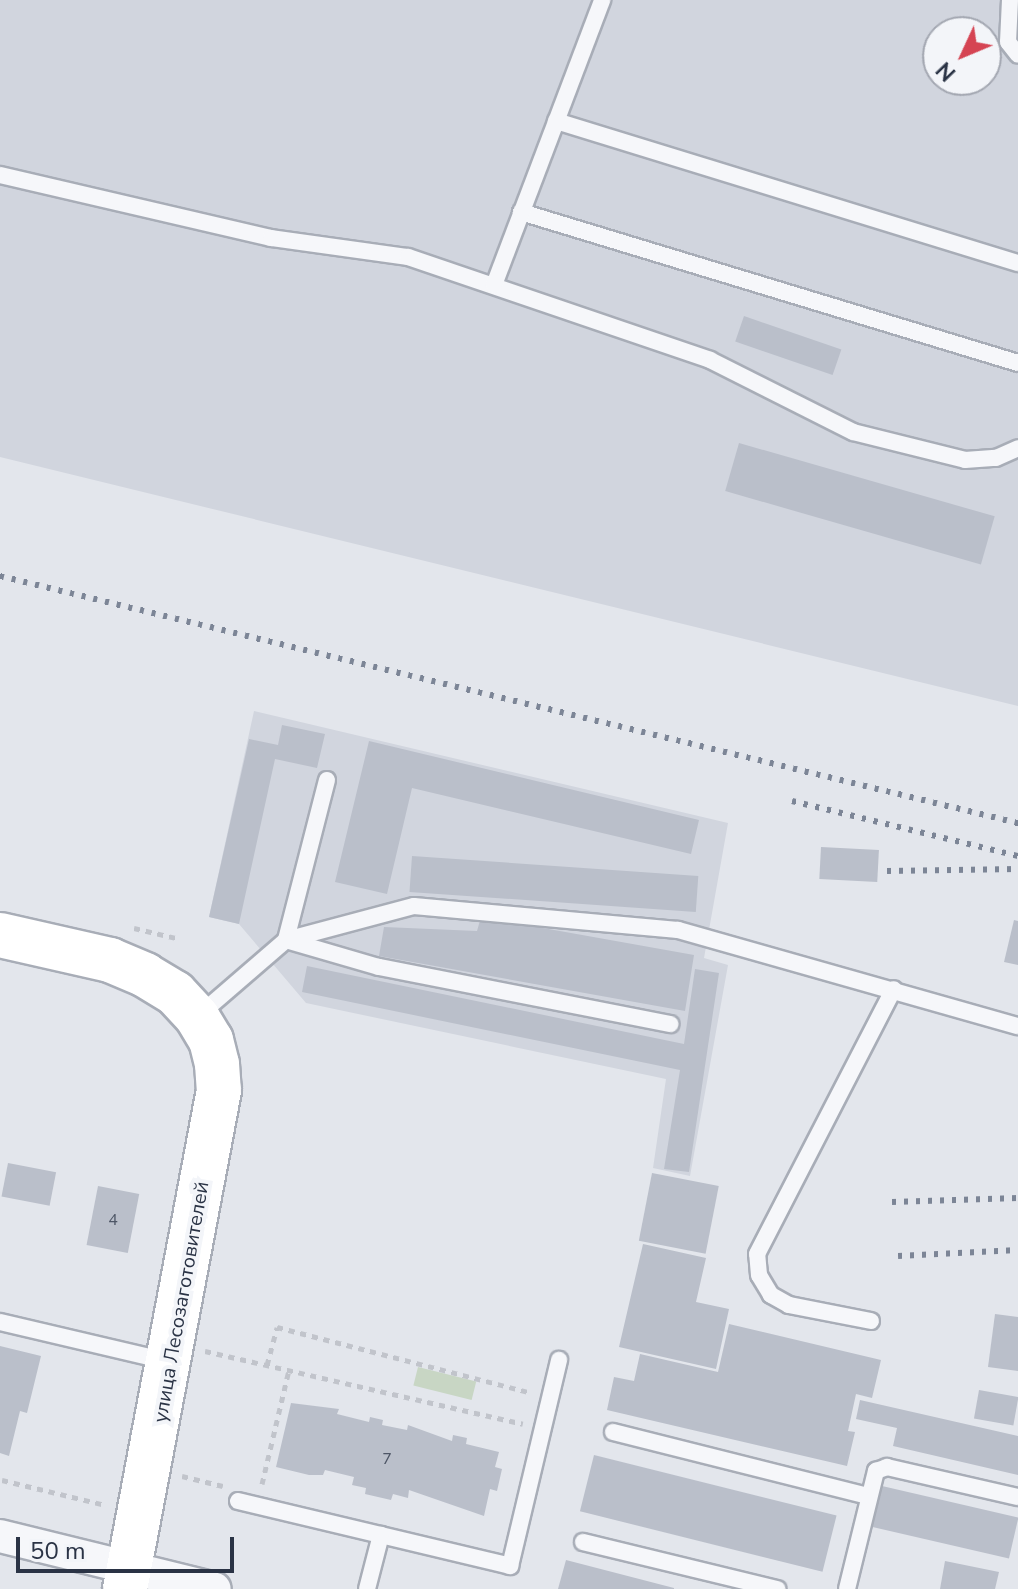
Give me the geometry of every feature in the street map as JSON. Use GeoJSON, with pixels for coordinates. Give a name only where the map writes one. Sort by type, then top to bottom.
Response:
{"type":"FeatureCollection","features":[{"type":"Feature","properties":{"kind":"main road"},"geometry":{"type":"LineString","coordinates":[[0,935],[134,970],[175,993],[197,1017]]}},
{"type":"Feature","properties":{"kind":"main road","name":"улица Лесозаготовителей"},"geometry":{"type":"LineString","coordinates":[[127,1579],[173,1353],[219,1090],[211,1040],[197,1017]]}},
{"type":"Feature","properties":{"kind":"street"},"geometry":{"type":"LineString","coordinates":[[0,1536],[127,1579],[215,1589]]}},
{"type":"Feature","properties":{"kind":"lane"},"geometry":{"type":"LineString","coordinates":[[494,285],[602,0]]}},
{"type":"Feature","properties":{"kind":"lane"},"geometry":{"type":"LineString","coordinates":[[1010,0],[1008,42],[1018,55]]}},
{"type":"Feature","properties":{"kind":"lane"},"geometry":{"type":"LineString","coordinates":[[556,121],[1018,263]]}},
{"type":"Feature","properties":{"kind":"lane"},"geometry":{"type":"LineString","coordinates":[[0,175],[271,238],[408,257],[710,360],[853,432],[965,460],[996,458],[1018,448]]}},
{"type":"Feature","properties":{"kind":"lane"},"geometry":{"type":"LineString","coordinates":[[521,212],[1018,363]]}},
{"type":"Feature","properties":{"kind":"lane"},"geometry":{"type":"LineString","coordinates":[[286,940],[327,780]]}},
{"type":"Feature","properties":{"kind":"lane"},"geometry":{"type":"LineString","coordinates":[[197,1017],[286,940],[414,906],[678,930],[1018,1026]]}},
{"type":"Feature","properties":{"kind":"lane"},"geometry":{"type":"LineString","coordinates":[[286,940],[379,967],[670,1024]]}},
{"type":"Feature","properties":{"kind":"lane"},"geometry":{"type":"LineString","coordinates":[[871,1321],[789,1305],[771,1295],[759,1275],[757,1254],[894,989]]}},
{"type":"Feature","properties":{"kind":"lane"},"geometry":{"type":"LineString","coordinates":[[0,1322],[173,1353]]}},
{"type":"Feature","properties":{"kind":"lane"},"geometry":{"type":"LineString","coordinates":[[236,1495],[510,1566],[559,1360]]}},
{"type":"Feature","properties":{"kind":"lane"},"geometry":{"type":"LineString","coordinates":[[613,1432],[867,1496]]}},
{"type":"Feature","properties":{"kind":"lane"},"geometry":{"type":"LineString","coordinates":[[847,1589],[867,1496],[876,1471],[887,1467],[1018,1497]]}},
{"type":"Feature","properties":{"kind":"lane"},"geometry":{"type":"LineString","coordinates":[[367,1589],[381,1535]]}},
{"type":"Feature","properties":{"kind":"lane"},"geometry":{"type":"LineString","coordinates":[[583,1542],[777,1589]]}},
{"type":"Feature","properties":{"kind":"path"},"geometry":{"type":"LineString","coordinates":[[267,1365],[277,1327],[533,1393],[530,1404]]}},
{"type":"Feature","properties":{"kind":"path"},"geometry":{"type":"LineString","coordinates":[[173,1353],[267,1365],[527,1426],[527,1414]]}},
{"type":"Feature","properties":{"kind":"path"},"geometry":{"type":"LineString","coordinates":[[261,1489],[289,1370]]}},
{"type":"Feature","properties":{"kind":"path"},"geometry":{"type":"LineString","coordinates":[[150,1469],[236,1495]]}},
{"type":"Feature","properties":{"kind":"path"},"geometry":{"type":"LineString","coordinates":[[2,1480],[110,1506]]}},
{"type":"Feature","properties":{"kind":"path"},"geometry":{"type":"LineString","coordinates":[[248,1486],[276,1493]]}},
{"type":"Feature","properties":{"kind":"shaded area"},"geometry":{"type":"Polygon","coordinates":[[[0,0],[1018,0],[1018,706],[0,457],[0,0]]]}},
{"type":"Feature","properties":{"kind":"shaded area"},"geometry":{"type":"Polygon","coordinates":[[[254,711],[728,823],[704,958],[728,965],[690,1176],[653,1168],[666,1079],[306,1003],[239,924],[209,917],[254,711]]]}},
{"type":"Feature","properties":{"kind":"green space"},"geometry":{"type":"Polygon","coordinates":[[[418,1367],[476,1382],[472,1400],[413,1385],[418,1367]]]}},
{"type":"Feature","properties":{"kind":"building"},"geometry":{"type":"Polygon","coordinates":[[[744,316],[841,350],[833,375],[735,342],[744,316]]]}},
{"type":"Feature","properties":{"kind":"building"},"geometry":{"type":"Polygon","coordinates":[[[739,443],[995,516],[981,564],[725,491],[739,443]]]}},
{"type":"Feature","properties":{"kind":"building"},"geometry":{"type":"Polygon","coordinates":[[[282,725],[325,734],[317,768],[275,759],[239,924],[209,917],[249,739],[278,745],[282,725]]]}},
{"type":"Feature","properties":{"kind":"building"},"geometry":{"type":"Polygon","coordinates":[[[369,741],[699,820],[691,854],[412,788],[387,894],[335,882],[369,741]]]}},
{"type":"Feature","properties":{"kind":"building"},"geometry":{"type":"Polygon","coordinates":[[[821,847],[879,850],[877,882],[819,879],[821,847]]]}},
{"type":"Feature","properties":{"kind":"building"},"geometry":{"type":"Polygon","coordinates":[[[412,856],[698,876],[696,912],[409,892],[412,856]]]}},
{"type":"Feature","properties":{"kind":"building"},"geometry":{"type":"Polygon","coordinates":[[[481,917],[694,955],[685,1011],[379,956],[384,927],[477,931],[481,917]]]}},
{"type":"Feature","properties":{"kind":"building"},"geometry":{"type":"Polygon","coordinates":[[[1014,920],[1018,921],[1018,965],[1004,962],[1014,920]]]}},
{"type":"Feature","properties":{"kind":"building"},"geometry":{"type":"Polygon","coordinates":[[[307,966],[684,1044],[695,969],[719,973],[689,1172],[664,1169],[680,1070],[302,992],[307,966]]]}},
{"type":"Feature","properties":{"kind":"building"},"geometry":{"type":"Polygon","coordinates":[[[8,1163],[56,1172],[50,1206],[2,1196],[8,1163]]]}},
{"type":"Feature","properties":{"kind":"building"},"geometry":{"type":"Polygon","coordinates":[[[652,1173],[719,1186],[706,1254],[639,1241],[652,1173]]]}},
{"type":"Feature","properties":{"kind":"building"},"geometry":{"type":"Polygon","coordinates":[[[98,1186],[139,1194],[128,1253],[87,1245],[98,1186]]]}},
{"type":"Feature","properties":{"kind":"building"},"geometry":{"type":"Polygon","coordinates":[[[643,1244],[706,1258],[696,1302],[729,1309],[716,1369],[619,1347],[643,1244]]]}},
{"type":"Feature","properties":{"kind":"building"},"geometry":{"type":"Polygon","coordinates":[[[995,1314],[1018,1317],[1018,1371],[988,1367],[995,1314]]]}},
{"type":"Feature","properties":{"kind":"building"},"geometry":{"type":"Polygon","coordinates":[[[729,1324],[881,1360],[872,1398],[856,1394],[848,1431],[855,1432],[847,1466],[607,1410],[614,1377],[634,1381],[640,1354],[718,1372],[729,1324]]]}},
{"type":"Feature","properties":{"kind":"building"},"geometry":{"type":"Polygon","coordinates":[[[0,1346],[41,1356],[27,1413],[20,1411],[9,1456],[0,1453],[0,1346]]]}},
{"type":"Feature","properties":{"kind":"building"},"geometry":{"type":"Polygon","coordinates":[[[979,1390],[1018,1397],[1013,1426],[974,1419],[979,1390]]]}},
{"type":"Feature","properties":{"kind":"building"},"geometry":{"type":"Polygon","coordinates":[[[860,1400],[1018,1436],[1018,1475],[893,1446],[897,1428],[856,1419],[860,1400]]]}},
{"type":"Feature","properties":{"kind":"building"},"geometry":{"type":"Polygon","coordinates":[[[291,1403],[339,1409],[337,1414],[369,1422],[370,1417],[383,1420],[382,1425],[407,1430],[408,1425],[452,1441],[453,1435],[467,1438],[466,1444],[499,1452],[495,1467],[502,1469],[497,1491],[490,1489],[484,1516],[409,1490],[408,1498],[393,1494],[391,1500],[365,1494],[366,1488],[352,1485],[354,1477],[325,1470],[323,1475],[309,1475],[276,1467],[291,1403]]]}},
{"type":"Feature","properties":{"kind":"building"},"geometry":{"type":"Polygon","coordinates":[[[594,1455],[837,1515],[823,1572],[580,1511],[594,1455]]]}},
{"type":"Feature","properties":{"kind":"building"},"geometry":{"type":"Polygon","coordinates":[[[882,1486],[1018,1517],[1009,1558],[873,1527],[882,1486]]]}},
{"type":"Feature","properties":{"kind":"building"},"geometry":{"type":"Polygon","coordinates":[[[566,1560],[674,1588],[674,1589],[558,1589],[566,1560]]]}},
{"type":"Feature","properties":{"kind":"building"},"geometry":{"type":"Polygon","coordinates":[[[945,1561],[999,1572],[995,1589],[940,1589],[945,1561]]]}},
{"type":"Feature","properties":{"kind":"railway"},"geometry":{"type":"LineString","coordinates":[[0,576],[1018,823]]}},
{"type":"Feature","properties":{"kind":"railway"},"geometry":{"type":"LineString","coordinates":[[792,801],[1018,856]]}},
{"type":"Feature","properties":{"kind":"railway"},"geometry":{"type":"LineString","coordinates":[[887,871],[1018,869]]}},
{"type":"Feature","properties":{"kind":"railway"},"geometry":{"type":"LineString","coordinates":[[892,1202],[1018,1198]]}},
{"type":"Feature","properties":{"kind":"railway"},"geometry":{"type":"LineString","coordinates":[[898,1256],[1018,1250]]}}]}
